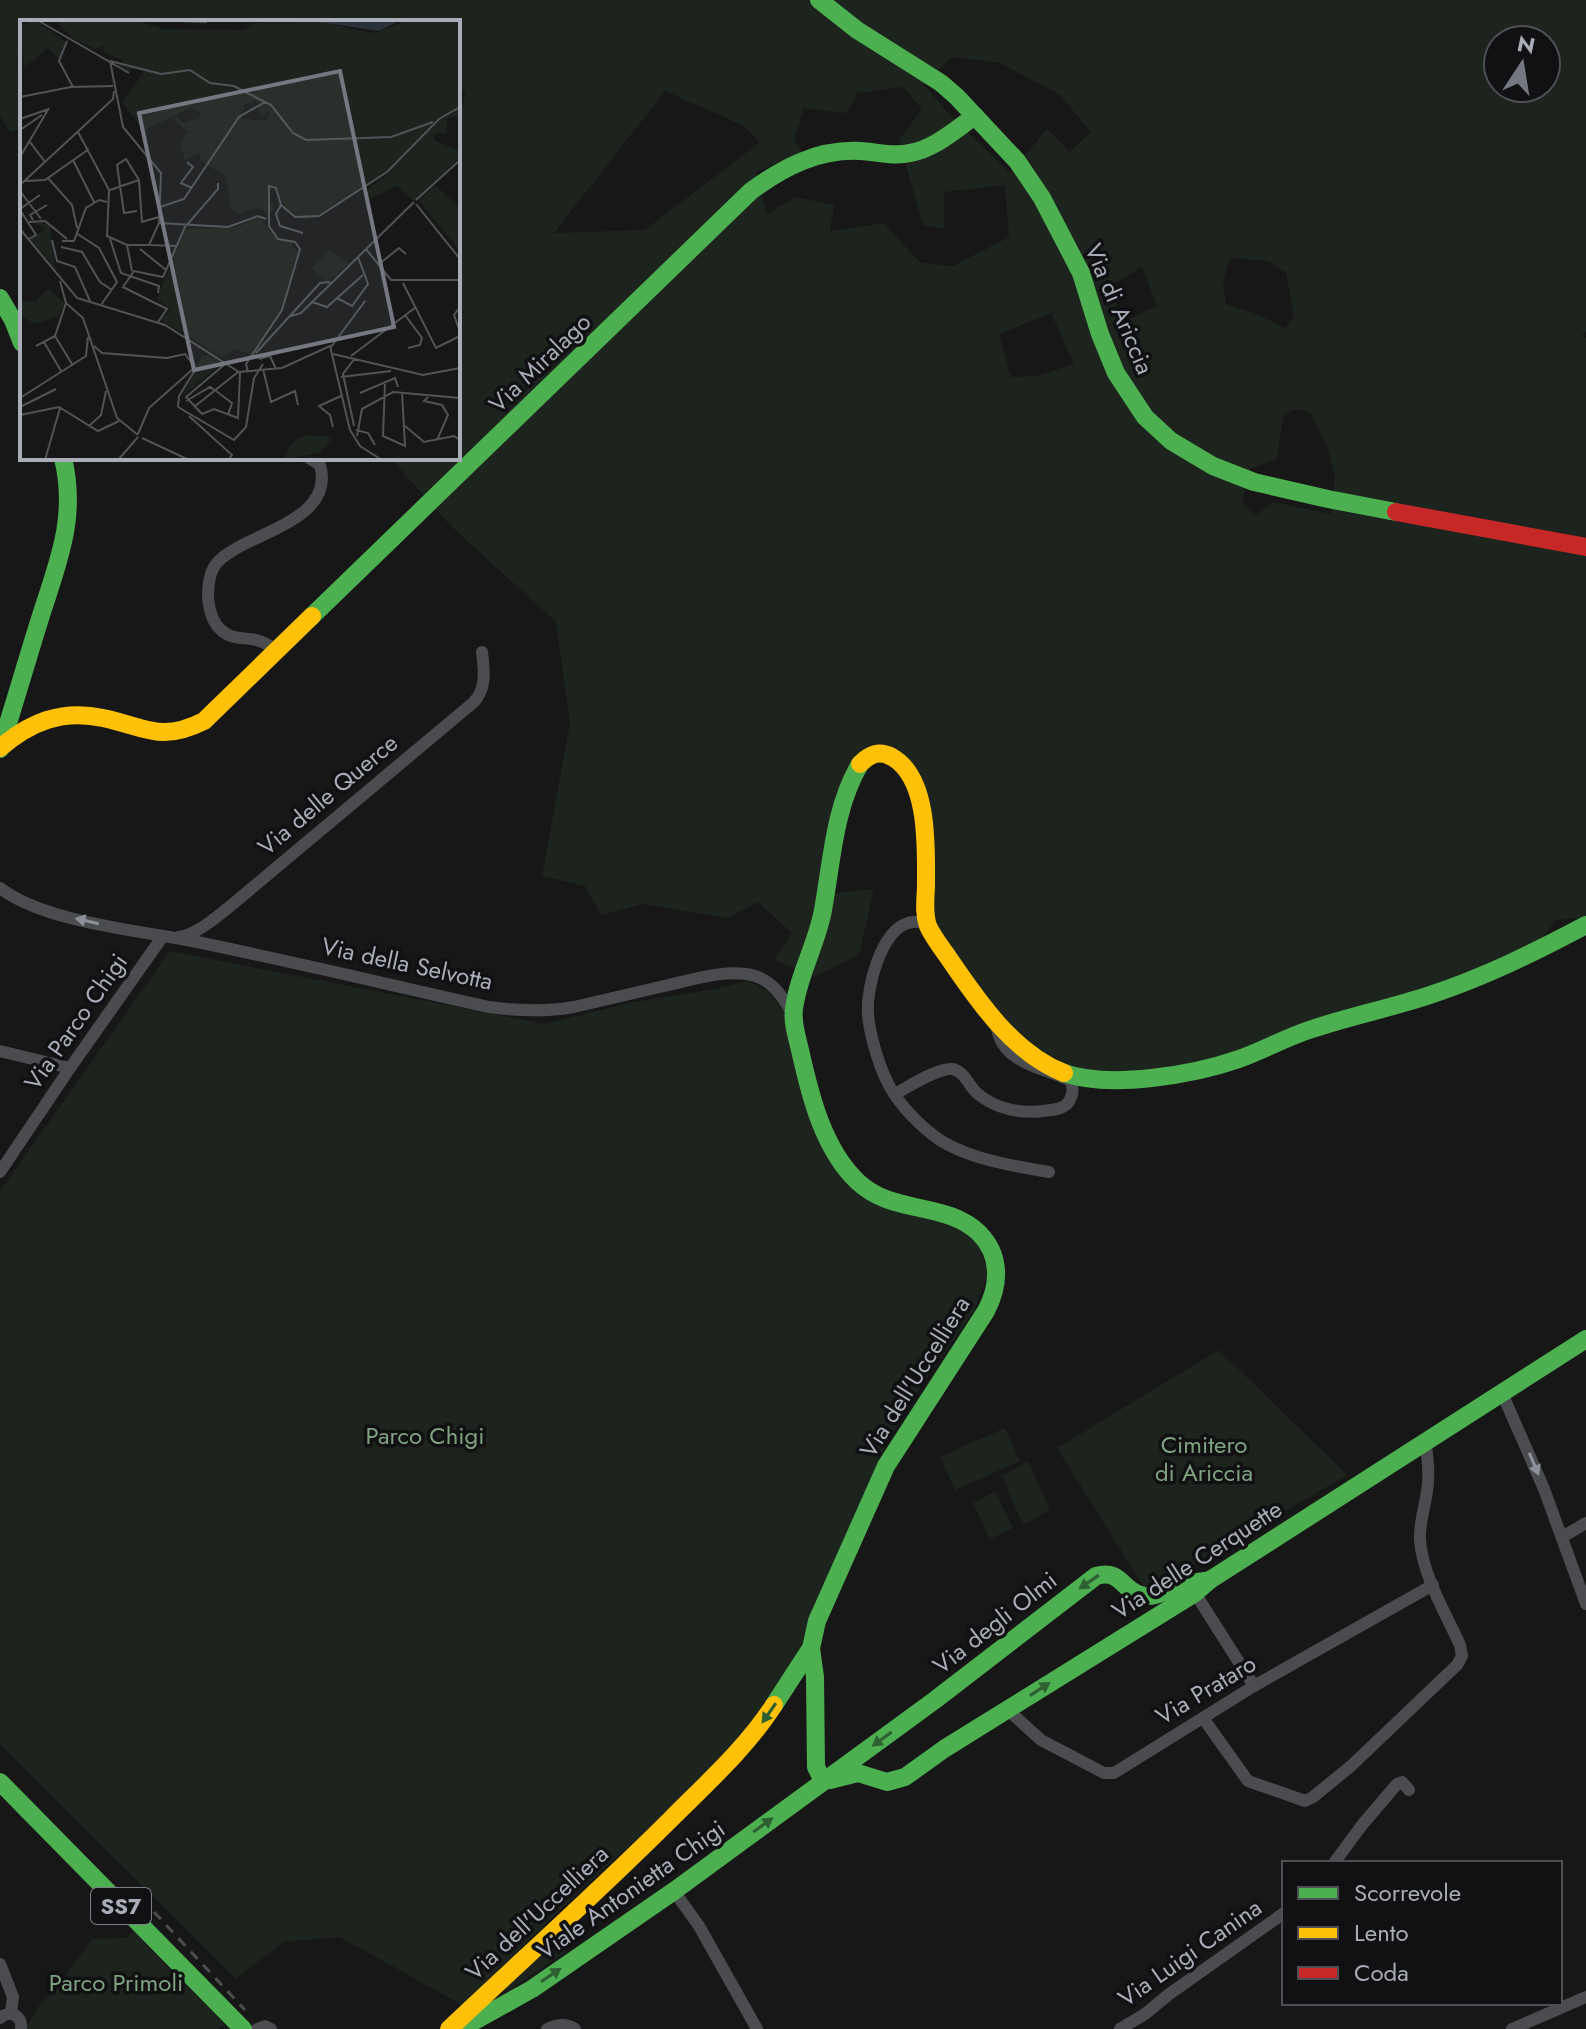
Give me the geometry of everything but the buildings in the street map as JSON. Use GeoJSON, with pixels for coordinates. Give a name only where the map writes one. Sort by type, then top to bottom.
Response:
{"type":"FeatureCollection","features":[{"type":"Feature","properties":{"kind":"street","name":"Via di Ariccia"},"geometry":{"type":"LineString","coordinates":[[819,0],[857,30],[941,83],[1017,161],[1042,198],[1081,273],[1116,373],[1140,411],[1171,441],[1224,471],[1263,484],[1586,547]]}},
{"type":"Feature","properties":{"kind":"street","name":"Via Miralago"},"geometry":{"type":"LineString","coordinates":[[0,748],[19,732],[44,721],[75,715],[105,719],[161,734],[182,732],[212,715],[751,191],[786,166],[817,155],[848,151],[892,154],[917,151],[975,116]]}},
{"type":"Feature","properties":{"kind":"street"},"geometry":{"type":"LineString","coordinates":[[0,298],[20,338]]}},
{"type":"Feature","properties":{"kind":"street"},"geometry":{"type":"LineString","coordinates":[[0,748],[60,553],[70,495],[64,460]]}},
{"type":"Feature","properties":{"kind":"street"},"geometry":{"type":"LineString","coordinates":[[278,651],[266,643],[234,637],[222,631],[210,610],[209,584],[213,568],[220,559],[314,503],[322,478],[320,465],[312,460]]}},
{"type":"Feature","properties":{"kind":"street","name":"Via delle Querce"},"geometry":{"type":"LineString","coordinates":[[163,936],[183,938],[213,919],[474,702],[484,682],[482,652]]}},
{"type":"Feature","properties":{"kind":"street","name":"Via dell'Uccelliera"},"geometry":{"type":"LineString","coordinates":[[449,2029],[708,1782],[763,1722],[811,1648],[817,1621],[886,1466],[986,1311],[996,1287],[997,1274],[991,1248],[973,1227],[945,1215],[880,1198],[863,1187],[844,1166],[829,1140],[812,1094],[793,1014],[820,930],[846,790],[853,773],[865,758],[876,753],[885,754],[902,764],[911,775],[920,797],[927,922],[960,975],[996,1020],[1023,1047],[1040,1062],[1069,1075],[1111,1079],[1177,1073],[1223,1064],[1308,1030],[1442,991],[1527,957],[1586,925]]}},
{"type":"Feature","properties":{"kind":"street","name":"Via della Selvotta"},"geometry":{"type":"LineString","coordinates":[[0,888],[27,904],[87,922],[190,940],[489,1007],[548,1011],[698,979],[743,974],[756,976],[777,989],[793,1014]]}},
{"type":"Feature","properties":{"kind":"street"},"geometry":{"type":"LineString","coordinates":[[927,922],[909,923],[896,930],[880,957],[870,984],[870,1028],[882,1071],[895,1094],[928,1131],[946,1144],[1008,1164],[1049,1172]]}},
{"type":"Feature","properties":{"kind":"street","name":"Via Parco Chigi"},"geometry":{"type":"LineString","coordinates":[[0,1172],[163,936]]}},
{"type":"Feature","properties":{"kind":"street"},"geometry":{"type":"LineString","coordinates":[[895,1094],[941,1070],[950,1069],[962,1074],[976,1093],[1008,1110],[1033,1112],[1063,1108],[1073,1094],[1071,1081],[1030,1066],[1006,1050],[996,1033],[996,1020]]}},
{"type":"Feature","properties":{"kind":"street"},"geometry":{"type":"LineString","coordinates":[[0,1051],[70,1068]]}},
{"type":"Feature","properties":{"kind":"street","name":"Via delle Cerquette"},"geometry":{"type":"LineString","coordinates":[[823,1781],[858,1773],[887,1782],[905,1777],[944,1749],[1195,1593],[1210,1580],[1586,1339]]}},
{"type":"Feature","properties":{"kind":"street"},"geometry":{"type":"LineString","coordinates":[[1502,1393],[1537,1471],[1586,1604]]}},
{"type":"Feature","properties":{"kind":"street"},"geometry":{"type":"LineString","coordinates":[[1203,1718],[1248,1781],[1305,1801],[1373,1746],[1460,1660],[1460,1645],[1433,1585],[1420,1539],[1429,1483],[1425,1441]]}},
{"type":"Feature","properties":{"kind":"street"},"geometry":{"type":"LineString","coordinates":[[1562,1537],[1586,1523]]}},
{"type":"Feature","properties":{"kind":"street","name":"Via degli Olmi"},"geometry":{"type":"LineString","coordinates":[[823,1781],[1099,1574],[1113,1575],[1136,1594],[1145,1596],[1210,1580]]}},
{"type":"Feature","properties":{"kind":"street","name":"Via Prataro"},"geometry":{"type":"LineString","coordinates":[[1008,1710],[1041,1740],[1104,1773],[1114,1773],[1254,1686],[1433,1585]]}},
{"type":"Feature","properties":{"kind":"street"},"geometry":{"type":"LineString","coordinates":[[1195,1593],[1254,1686]]}},
{"type":"Feature","properties":{"kind":"street"},"geometry":{"type":"LineString","coordinates":[[811,1648],[815,1677],[816,1767],[823,1781]]}},
{"type":"Feature","properties":{"kind":"street","name":"Viale Antonietta Chigi"},"geometry":{"type":"LineString","coordinates":[[460,2029],[484,2024],[511,2000],[532,1989],[674,1891],[823,1781]]}},
{"type":"Feature","properties":{"kind":"street","name":"SS7"},"geometry":{"type":"LineString","coordinates":[[0,1782],[243,2029]]}},
{"type":"Feature","properties":{"kind":"street"},"geometry":{"type":"LineString","coordinates":[[1335,1861],[1397,1784],[1402,1782],[1409,1790]]}},
{"type":"Feature","properties":{"kind":"street"},"geometry":{"type":"LineString","coordinates":[[674,1891],[699,1926],[757,2029]]}},
{"type":"Feature","properties":{"kind":"street","name":"Via Luigi Canina"},"geometry":{"type":"LineString","coordinates":[[1120,2029],[1282,1914]]}},
{"type":"Feature","properties":{"kind":"street"},"geometry":{"type":"LineString","coordinates":[[0,1964],[13,1997],[6,2016],[21,2020],[21,2029]]}},
{"type":"Feature","properties":{"kind":"street"},"geometry":{"type":"LineString","coordinates":[[496,1983],[494,1994],[511,2000]]}},
{"type":"Feature","properties":{"kind":"street"},"geometry":{"type":"LineString","coordinates":[[1512,2029],[1586,1997]]}},
{"type":"Feature","properties":{"kind":"street"},"geometry":{"type":"LineString","coordinates":[[547,2029],[562,2024],[572,2027]]}},
{"type":"Feature","properties":{"kind":"street"},"geometry":{"type":"LineString","coordinates":[[257,2029],[265,2026],[271,2029]]}},
{"type":"Feature","properties":{"kind":"green space"},"geometry":{"type":"Polygon","coordinates":[[[0,0],[1586,0],[1586,332],[1582,335],[1586,338],[1586,917],[1556,920],[1527,957],[1293,1034],[1253,1043],[1233,1061],[1129,1078],[1040,1062],[937,941],[924,831],[898,760],[862,761],[826,894],[874,889],[859,955],[816,976],[774,960],[792,933],[758,902],[727,918],[643,904],[601,915],[585,886],[542,876],[570,723],[556,622],[451,526],[392,460],[460,460],[460,117],[466,91],[460,90],[460,20],[20,20],[20,130],[10,132],[0,116],[0,0]],[[952,57],[924,85],[1010,173],[1047,129],[1070,152],[1091,132],[1060,95],[1000,63],[952,57]],[[903,87],[857,93],[847,113],[804,108],[794,140],[803,153],[756,172],[767,214],[796,197],[834,205],[830,231],[883,223],[921,263],[953,266],[1009,237],[1005,185],[944,192],[944,228],[923,226],[899,140],[922,109],[903,87]],[[665,91],[554,233],[645,230],[760,142],[742,125],[665,91]],[[1230,258],[1223,281],[1226,304],[1286,328],[1294,316],[1286,273],[1269,261],[1230,258]],[[1142,267],[1111,286],[1121,323],[1157,306],[1142,267]],[[1051,313],[999,334],[1011,377],[1036,376],[1074,364],[1051,313]],[[1292,410],[1283,417],[1277,459],[1250,469],[1242,503],[1256,515],[1273,502],[1331,514],[1335,476],[1327,445],[1311,414],[1292,410]]]}},
{"type":"Feature","properties":{"kind":"green space","name":"Parco Chigi"},"geometry":{"type":"Polygon","coordinates":[[[170,951],[544,1024],[634,1002],[748,981],[768,992],[787,1015],[831,1160],[859,1197],[900,1211],[945,1220],[979,1241],[988,1274],[974,1311],[887,1442],[808,1622],[800,1648],[756,1721],[667,1812],[462,2005],[340,1937],[283,1942],[236,1979],[0,1744],[0,1191],[170,951]]]}},
{"type":"Feature","properties":{"kind":"green space","name":"Cimitero di Ariccia"},"geometry":{"type":"Polygon","coordinates":[[[1219,1350],[1347,1475],[1147,1592],[1057,1448],[1219,1350]]]}},
{"type":"Feature","properties":{"kind":"green space"},"geometry":{"type":"Polygon","coordinates":[[[1005,1428],[1020,1461],[955,1490],[940,1457],[1005,1428]]]}},
{"type":"Feature","properties":{"kind":"green space"},"geometry":{"type":"Polygon","coordinates":[[[1028,1461],[1050,1510],[1023,1525],[1002,1476],[1028,1461]]]}},
{"type":"Feature","properties":{"kind":"green space"},"geometry":{"type":"Polygon","coordinates":[[[995,1492],[1013,1528],[990,1539],[973,1503],[995,1492]]]}},
{"type":"Feature","properties":{"kind":"green space","name":"Parco Primoli"},"geometry":{"type":"Polygon","coordinates":[[[133,1931],[225,2025],[217,2029],[25,2029],[39,2006],[57,1988],[92,1939],[126,1938],[133,1931]]]}},
{"type":"Feature","properties":{"kind":"green space"},"geometry":{"type":"Polygon","coordinates":[[[557,1936],[567,1951],[508,1991],[503,1990],[557,1936]]]}},
{"type":"Feature","properties":{"kind":"railway"},"geometry":{"type":"LineString","coordinates":[[154,1912],[245,2010]]}},
{"type":"Feature","properties":{"kind":"traffic: fast"},"geometry":{"type":"LineString","coordinates":[[819,0],[857,30],[941,83],[1017,161],[1042,198],[1081,273],[1116,373],[1145,417],[1171,441],[1213,466],[1254,482],[1396,512]]}},
{"type":"Feature","properties":{"kind":"traffic: fast"},"geometry":{"type":"LineString","coordinates":[[312,616],[751,191],[776,174],[816,156],[845,151],[898,155],[919,151],[975,116]]}},
{"type":"Feature","properties":{"kind":"traffic: fast"},"geometry":{"type":"LineString","coordinates":[[0,298],[20,338]]}},
{"type":"Feature","properties":{"kind":"traffic: fast"},"geometry":{"type":"LineString","coordinates":[[0,749],[63,543],[68,502],[63,460]]}},
{"type":"Feature","properties":{"kind":"traffic: fast"},"geometry":{"type":"LineString","coordinates":[[774,1705],[811,1648],[817,1621],[886,1466],[986,1311],[996,1281],[995,1260],[991,1251],[979,1233],[966,1223],[887,1199],[858,1182],[827,1138],[808,1085],[795,1030],[794,1009],[799,984],[820,923],[839,817],[860,764]]}},
{"type":"Feature","properties":{"kind":"traffic: fast"},"geometry":{"type":"LineString","coordinates":[[1064,1073],[1083,1078],[1127,1080],[1176,1075],[1220,1065],[1312,1029],[1450,988],[1510,963],[1586,925]]}},
{"type":"Feature","properties":{"kind":"traffic: fast"},"geometry":{"type":"LineString","coordinates":[[830,1780],[858,1773],[887,1782],[905,1777],[944,1749],[1195,1593],[1210,1580],[1586,1339]]}},
{"type":"Feature","properties":{"kind":"traffic: fast"},"geometry":{"type":"LineString","coordinates":[[460,2029],[532,1989],[674,1891],[935,1700],[1096,1576],[1111,1575],[1134,1592],[1146,1596],[1210,1580]]}},
{"type":"Feature","properties":{"kind":"traffic: fast"},"geometry":{"type":"LineString","coordinates":[[811,1648],[815,1677],[816,1767],[823,1781]]}},
{"type":"Feature","properties":{"kind":"traffic: fast"},"geometry":{"type":"LineString","coordinates":[[0,1782],[243,2029]]}},
{"type":"Feature","properties":{"kind":"traffic: slow"},"geometry":{"type":"LineString","coordinates":[[0,748],[35,725],[74,715],[103,718],[153,731],[189,728],[204,721],[312,616]]}},
{"type":"Feature","properties":{"kind":"traffic: slow"},"geometry":{"type":"LineString","coordinates":[[860,764],[871,756],[883,754],[904,767],[913,780],[923,814],[925,910],[930,930],[998,1024],[1029,1053],[1064,1073]]}},
{"type":"Feature","properties":{"kind":"traffic: slow"},"geometry":{"type":"LineString","coordinates":[[449,2029],[713,1778],[774,1705]]}},
{"type":"Feature","properties":{"kind":"traffic: jam"},"geometry":{"type":"LineString","coordinates":[[1396,512],[1586,547]]}}]}
